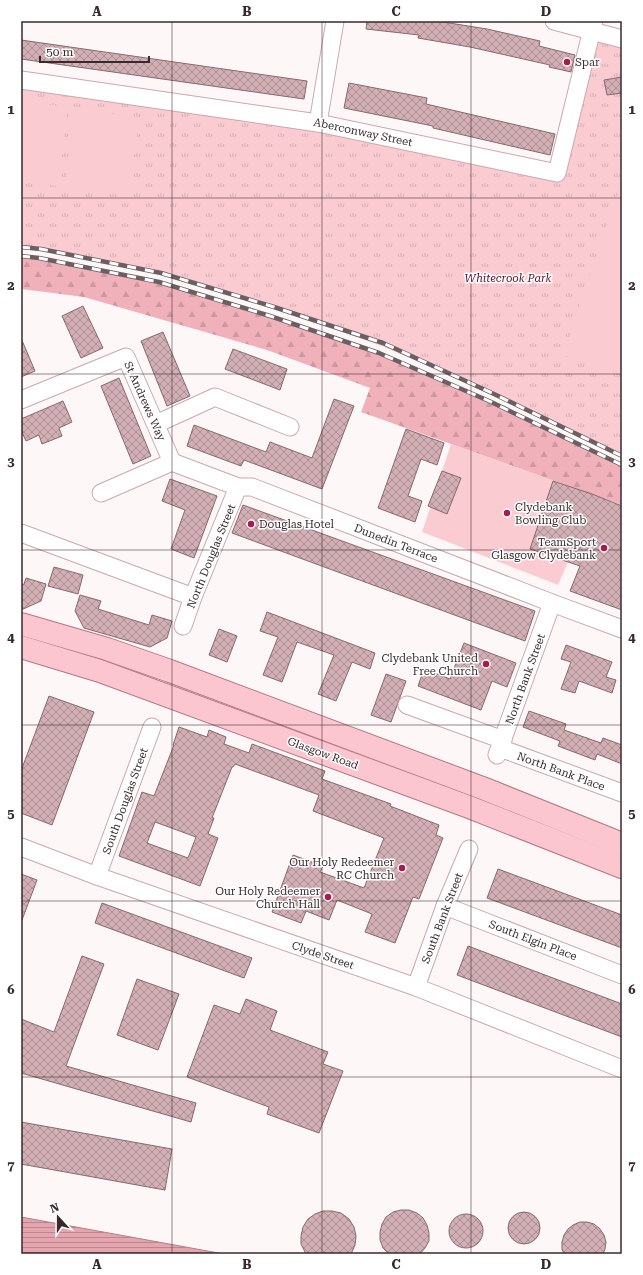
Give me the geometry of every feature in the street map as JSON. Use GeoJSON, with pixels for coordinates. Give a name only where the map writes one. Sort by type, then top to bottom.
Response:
{"type":"FeatureCollection","features":[{"type":"Feature","properties":{"kind":"main road","name":"Glasgow Road"},"geometry":{"type":"LineString","coordinates":[[21,624],[107,649],[170,671],[485,789],[622,844]]}},
{"type":"Feature","properties":{"kind":"main road","name":"Glasgow Road"},"geometry":{"type":"LineString","coordinates":[[21,647],[100,671],[462,805],[622,867]]}},
{"type":"Feature","properties":{"kind":"street"},"geometry":{"type":"LineString","coordinates":[[318,122],[335,21]]}},
{"type":"Feature","properties":{"kind":"street"},"geometry":{"type":"LineString","coordinates":[[554,21],[593,26],[622,39]]}},
{"type":"Feature","properties":{"kind":"street","name":"Aberconway Street"},"geometry":{"type":"LineString","coordinates":[[21,80],[318,122],[557,173],[593,26]]}},
{"type":"Feature","properties":{"kind":"street","name":"St Andrews Way"},"geometry":{"type":"LineString","coordinates":[[21,400],[126,357],[172,462]]}},
{"type":"Feature","properties":{"kind":"street"},"geometry":{"type":"LineString","coordinates":[[156,424],[215,397],[290,427]]}},
{"type":"Feature","properties":{"kind":"street"},"geometry":{"type":"LineString","coordinates":[[101,493],[172,462],[238,487]]}},
{"type":"Feature","properties":{"kind":"street","name":"North Douglas Street"},"geometry":{"type":"LineString","coordinates":[[183,626],[193,597],[238,487]]}},
{"type":"Feature","properties":{"kind":"street","name":"Dunedin Terrace"},"geometry":{"type":"LineString","coordinates":[[238,487],[252,488],[622,629]]}},
{"type":"Feature","properties":{"kind":"street"},"geometry":{"type":"LineString","coordinates":[[21,533],[193,597]]}},
{"type":"Feature","properties":{"kind":"street","name":"North Bank Street"},"geometry":{"type":"LineString","coordinates":[[500,748],[552,603]]}},
{"type":"Feature","properties":{"kind":"street","name":"North Bank Place"},"geometry":{"type":"LineString","coordinates":[[407,705],[500,748],[622,793]]}},
{"type":"Feature","properties":{"kind":"street","name":"South Douglas Street"},"geometry":{"type":"LineString","coordinates":[[97,876],[152,727]]}},
{"type":"Feature","properties":{"kind":"street","name":"Clyde Street"},"geometry":{"type":"LineString","coordinates":[[21,847],[97,876],[416,987],[622,1069]]}},
{"type":"Feature","properties":{"kind":"street","name":"South Bank Street"},"geometry":{"type":"LineString","coordinates":[[416,987],[445,906],[469,849]]}},
{"type":"Feature","properties":{"kind":"street","name":"South Elgin Place"},"geometry":{"type":"LineString","coordinates":[[445,906],[622,975]]}},
{"type":"Feature","properties":{"kind":"green space","name":"Whitecrook Park"},"geometry":{"type":"Polygon","coordinates":[[[591,30],[622,39],[622,456],[494,394],[384,347],[274,307],[161,273],[41,249],[21,247],[21,80],[123,94],[556,173],[591,30]]]}},
{"type":"Feature","properties":{"kind":"green space"},"geometry":{"type":"Polygon","coordinates":[[[21,101],[68,107],[58,186],[21,181],[21,101]]]}},
{"type":"Feature","properties":{"kind":"green space"},"geometry":{"type":"Polygon","coordinates":[[[75,109],[139,117],[129,196],[65,188],[75,109]]]}},
{"type":"Feature","properties":{"kind":"green space"},"geometry":{"type":"Polygon","coordinates":[[[622,181],[622,374],[563,355],[622,181]]]}},
{"type":"Feature","properties":{"kind":"green space"},"geometry":{"type":"Polygon","coordinates":[[[21,256],[39,258],[159,282],[270,316],[379,353],[489,401],[622,465],[622,505],[361,412],[370,388],[267,350],[84,297],[21,289],[21,256]]]}},
{"type":"Feature","properties":{"kind":"green space","name":"Clydebank Bowling Club"},"geometry":{"type":"Polygon","coordinates":[[[451,444],[592,494],[568,562],[558,585],[422,532],[451,444]]]}},
{"type":"Feature","properties":{"kind":"shaded area"},"geometry":{"type":"Polygon","coordinates":[[[21,1217],[224,1254],[21,1254],[21,1217]]]}},
{"type":"Feature","properties":{"kind":"building"},"geometry":{"type":"Polygon","coordinates":[[[367,21],[437,21],[487,29],[540,41],[539,46],[575,55],[571,72],[549,67],[550,65],[470,47],[418,38],[419,35],[366,29],[367,21]]]}},
{"type":"Feature","properties":{"kind":"building"},"geometry":{"type":"Polygon","coordinates":[[[21,40],[307,81],[304,99],[21,59],[21,40]]]}},
{"type":"Feature","properties":{"kind":"building"},"geometry":{"type":"Polygon","coordinates":[[[622,77],[622,93],[607,95],[604,80],[622,77]]]}},
{"type":"Feature","properties":{"kind":"building"},"geometry":{"type":"Polygon","coordinates":[[[349,83],[427,98],[426,104],[555,134],[550,155],[433,128],[433,126],[344,108],[349,83]]]}},
{"type":"Feature","properties":{"kind":"building"},"geometry":{"type":"Polygon","coordinates":[[[83,306],[103,348],[81,358],[62,316],[83,306]]]}},
{"type":"Feature","properties":{"kind":"building"},"geometry":{"type":"Polygon","coordinates":[[[163,332],[190,396],[167,406],[141,341],[163,332]]]}},
{"type":"Feature","properties":{"kind":"building"},"geometry":{"type":"Polygon","coordinates":[[[21,338],[35,371],[21,377],[21,338]]]}},
{"type":"Feature","properties":{"kind":"building"},"geometry":{"type":"Polygon","coordinates":[[[233,349],[287,369],[280,390],[225,369],[233,349]]]}},
{"type":"Feature","properties":{"kind":"building"},"geometry":{"type":"Polygon","coordinates":[[[119,378],[151,456],[133,464],[101,386],[119,378]]]}},
{"type":"Feature","properties":{"kind":"building"},"geometry":{"type":"Polygon","coordinates":[[[334,399],[354,406],[322,489],[244,460],[241,466],[187,446],[194,425],[266,452],[270,442],[312,458],[334,399]]]}},
{"type":"Feature","properties":{"kind":"building"},"geometry":{"type":"Polygon","coordinates":[[[63,401],[72,422],[59,428],[62,436],[42,444],[39,435],[26,441],[21,430],[21,419],[63,401]]]}},
{"type":"Feature","properties":{"kind":"building"},"geometry":{"type":"Polygon","coordinates":[[[406,429],[444,443],[437,465],[421,459],[408,496],[422,501],[415,522],[378,508],[406,429]]]}},
{"type":"Feature","properties":{"kind":"building"},"geometry":{"type":"Polygon","coordinates":[[[442,471],[461,478],[447,514],[428,506],[442,471]]]}},
{"type":"Feature","properties":{"kind":"building"},"geometry":{"type":"Polygon","coordinates":[[[170,479],[217,496],[194,558],[171,549],[185,510],[162,501],[170,479]]]}},
{"type":"Feature","properties":{"kind":"building"},"geometry":{"type":"Polygon","coordinates":[[[553,481],[622,506],[622,610],[570,591],[580,566],[530,549],[553,481]]]}},
{"type":"Feature","properties":{"kind":"building"},"geometry":{"type":"Polygon","coordinates":[[[243,505],[535,611],[525,641],[232,533],[243,505]]]}},
{"type":"Feature","properties":{"kind":"building"},"geometry":{"type":"Polygon","coordinates":[[[54,567],[83,575],[78,594],[48,586],[54,567]]]}},
{"type":"Feature","properties":{"kind":"building"},"geometry":{"type":"Polygon","coordinates":[[[26,578],[46,584],[41,601],[21,610],[21,586],[24,584],[26,578]]]}},
{"type":"Feature","properties":{"kind":"building"},"geometry":{"type":"Polygon","coordinates":[[[80,595],[101,601],[98,609],[149,625],[152,615],[172,621],[167,638],[150,647],[84,628],[75,611],[80,595]]]}},
{"type":"Feature","properties":{"kind":"building"},"geometry":{"type":"Polygon","coordinates":[[[267,612],[375,653],[370,669],[352,662],[336,701],[318,694],[334,655],[297,642],[282,682],[263,675],[278,637],[260,631],[267,612]]]}},
{"type":"Feature","properties":{"kind":"building"},"geometry":{"type":"Polygon","coordinates":[[[219,629],[237,636],[227,662],[209,655],[219,629]]]}},
{"type":"Feature","properties":{"kind":"building"},"geometry":{"type":"Polygon","coordinates":[[[464,643],[516,663],[507,687],[492,681],[481,710],[418,686],[424,669],[450,679],[464,643]]]}},
{"type":"Feature","properties":{"kind":"building"},"geometry":{"type":"Polygon","coordinates":[[[566,645],[612,662],[606,677],[616,680],[612,693],[579,681],[575,693],[561,689],[571,662],[561,659],[566,645]]]}},
{"type":"Feature","properties":{"kind":"building"},"geometry":{"type":"Polygon","coordinates":[[[386,674],[406,681],[391,722],[371,715],[386,674]]]}},
{"type":"Feature","properties":{"kind":"building"},"geometry":{"type":"Polygon","coordinates":[[[49,696],[94,712],[52,825],[21,813],[21,771],[49,696]]]}},
{"type":"Feature","properties":{"kind":"building"},"geometry":{"type":"Polygon","coordinates":[[[529,711],[566,724],[564,730],[601,743],[603,738],[622,745],[622,764],[597,754],[595,760],[558,746],[560,741],[523,727],[529,711]]]}},
{"type":"Feature","properties":{"kind":"building"},"geometry":{"type":"Polygon","coordinates":[[[179,727],[207,737],[209,730],[226,737],[224,744],[249,753],[252,744],[325,771],[322,779],[391,804],[390,806],[439,825],[436,835],[443,838],[419,899],[413,897],[395,943],[365,932],[372,914],[337,900],[329,920],[306,911],[301,923],[272,912],[293,855],[323,866],[320,872],[364,888],[384,838],[313,811],[319,795],[235,764],[232,767],[212,818],[214,818],[208,834],[218,838],[200,886],[119,856],[142,792],[154,796],[179,727]],[[155,822],[147,843],[188,858],[196,837],[155,822]]]}},
{"type":"Feature","properties":{"kind":"building"},"geometry":{"type":"Polygon","coordinates":[[[498,869],[622,915],[622,948],[487,898],[498,869]]]}},
{"type":"Feature","properties":{"kind":"building"},"geometry":{"type":"Polygon","coordinates":[[[21,874],[37,880],[22,920],[21,919],[21,874]]]}},
{"type":"Feature","properties":{"kind":"building"},"geometry":{"type":"Polygon","coordinates":[[[102,903],[252,958],[244,978],[95,923],[102,903]]]}},
{"type":"Feature","properties":{"kind":"building"},"geometry":{"type":"Polygon","coordinates":[[[468,946],[622,1004],[622,1037],[457,975],[468,946]]]}},
{"type":"Feature","properties":{"kind":"building"},"geometry":{"type":"Polygon","coordinates":[[[82,956],[104,964],[66,1066],[196,1103],[191,1122],[21,1073],[21,1019],[54,1032],[82,956]]]}},
{"type":"Feature","properties":{"kind":"building"},"geometry":{"type":"Polygon","coordinates":[[[137,979],[179,994],[158,1050],[117,1035],[137,979]]]}},
{"type":"Feature","properties":{"kind":"building"},"geometry":{"type":"Polygon","coordinates":[[[246,999],[277,1011],[270,1030],[328,1052],[323,1064],[343,1071],[319,1133],[267,1114],[269,1107],[187,1077],[214,1005],[240,1014],[246,999]]]}},
{"type":"Feature","properties":{"kind":"building"},"geometry":{"type":"Polygon","coordinates":[[[21,1122],[172,1149],[165,1190],[21,1164],[21,1122]]]}},
{"type":"Feature","properties":{"kind":"building"},"geometry":{"type":"Polygon","coordinates":[[[409,1210],[417,1213],[423,1218],[427,1225],[429,1241],[420,1254],[389,1254],[383,1248],[380,1240],[382,1224],[386,1217],[393,1212],[409,1210]]]}},
{"type":"Feature","properties":{"kind":"building"},"geometry":{"type":"Polygon","coordinates":[[[323,1211],[341,1213],[349,1219],[354,1227],[356,1236],[355,1245],[351,1254],[306,1254],[301,1244],[303,1227],[308,1219],[323,1211]]]}},
{"type":"Feature","properties":{"kind":"building"},"geometry":{"type":"Polygon","coordinates":[[[524,1212],[530,1213],[537,1219],[540,1228],[539,1234],[533,1241],[524,1244],[518,1243],[511,1237],[508,1228],[509,1222],[515,1215],[524,1212]]]}},
{"type":"Feature","properties":{"kind":"building"},"geometry":{"type":"Polygon","coordinates":[[[466,1214],[478,1219],[483,1231],[478,1243],[466,1248],[454,1243],[449,1231],[454,1219],[466,1214]]]}},
{"type":"Feature","properties":{"kind":"building"},"geometry":{"type":"Polygon","coordinates":[[[580,1222],[594,1224],[600,1229],[606,1242],[603,1254],[564,1254],[562,1242],[564,1235],[568,1229],[580,1222]]]}},
{"type":"Feature","properties":{"kind":"railway"},"geometry":{"type":"LineString","coordinates":[[21,247],[41,249],[161,273],[274,307],[383,343],[494,394],[622,456]]}},
{"type":"Feature","properties":{"kind":"railway"},"geometry":{"type":"LineString","coordinates":[[21,256],[39,258],[159,282],[270,316],[379,353],[489,401],[622,465]]}},
{"type":"Feature","properties":{"kind":"place","name":"Spar"},"geometry":{"type":"Point","coordinates":[567,62]}},
{"type":"Feature","properties":{"kind":"place","name":"Clydebank Bowling Club"},"geometry":{"type":"Point","coordinates":[507,513]}},
{"type":"Feature","properties":{"kind":"place","name":"Douglas Hotel"},"geometry":{"type":"Point","coordinates":[251,524]}},
{"type":"Feature","properties":{"kind":"place","name":"TeamSport Glasgow Clydebank"},"geometry":{"type":"Point","coordinates":[604,548]}},
{"type":"Feature","properties":{"kind":"place","name":"Clydebank United Free Church"},"geometry":{"type":"Point","coordinates":[486,664]}},
{"type":"Feature","properties":{"kind":"place","name":"Our Holy Redeemer RC Church"},"geometry":{"type":"Point","coordinates":[402,868]}},
{"type":"Feature","properties":{"kind":"place","name":"Our Holy Redeemer Church Hall"},"geometry":{"type":"Point","coordinates":[328,897]}}]}
